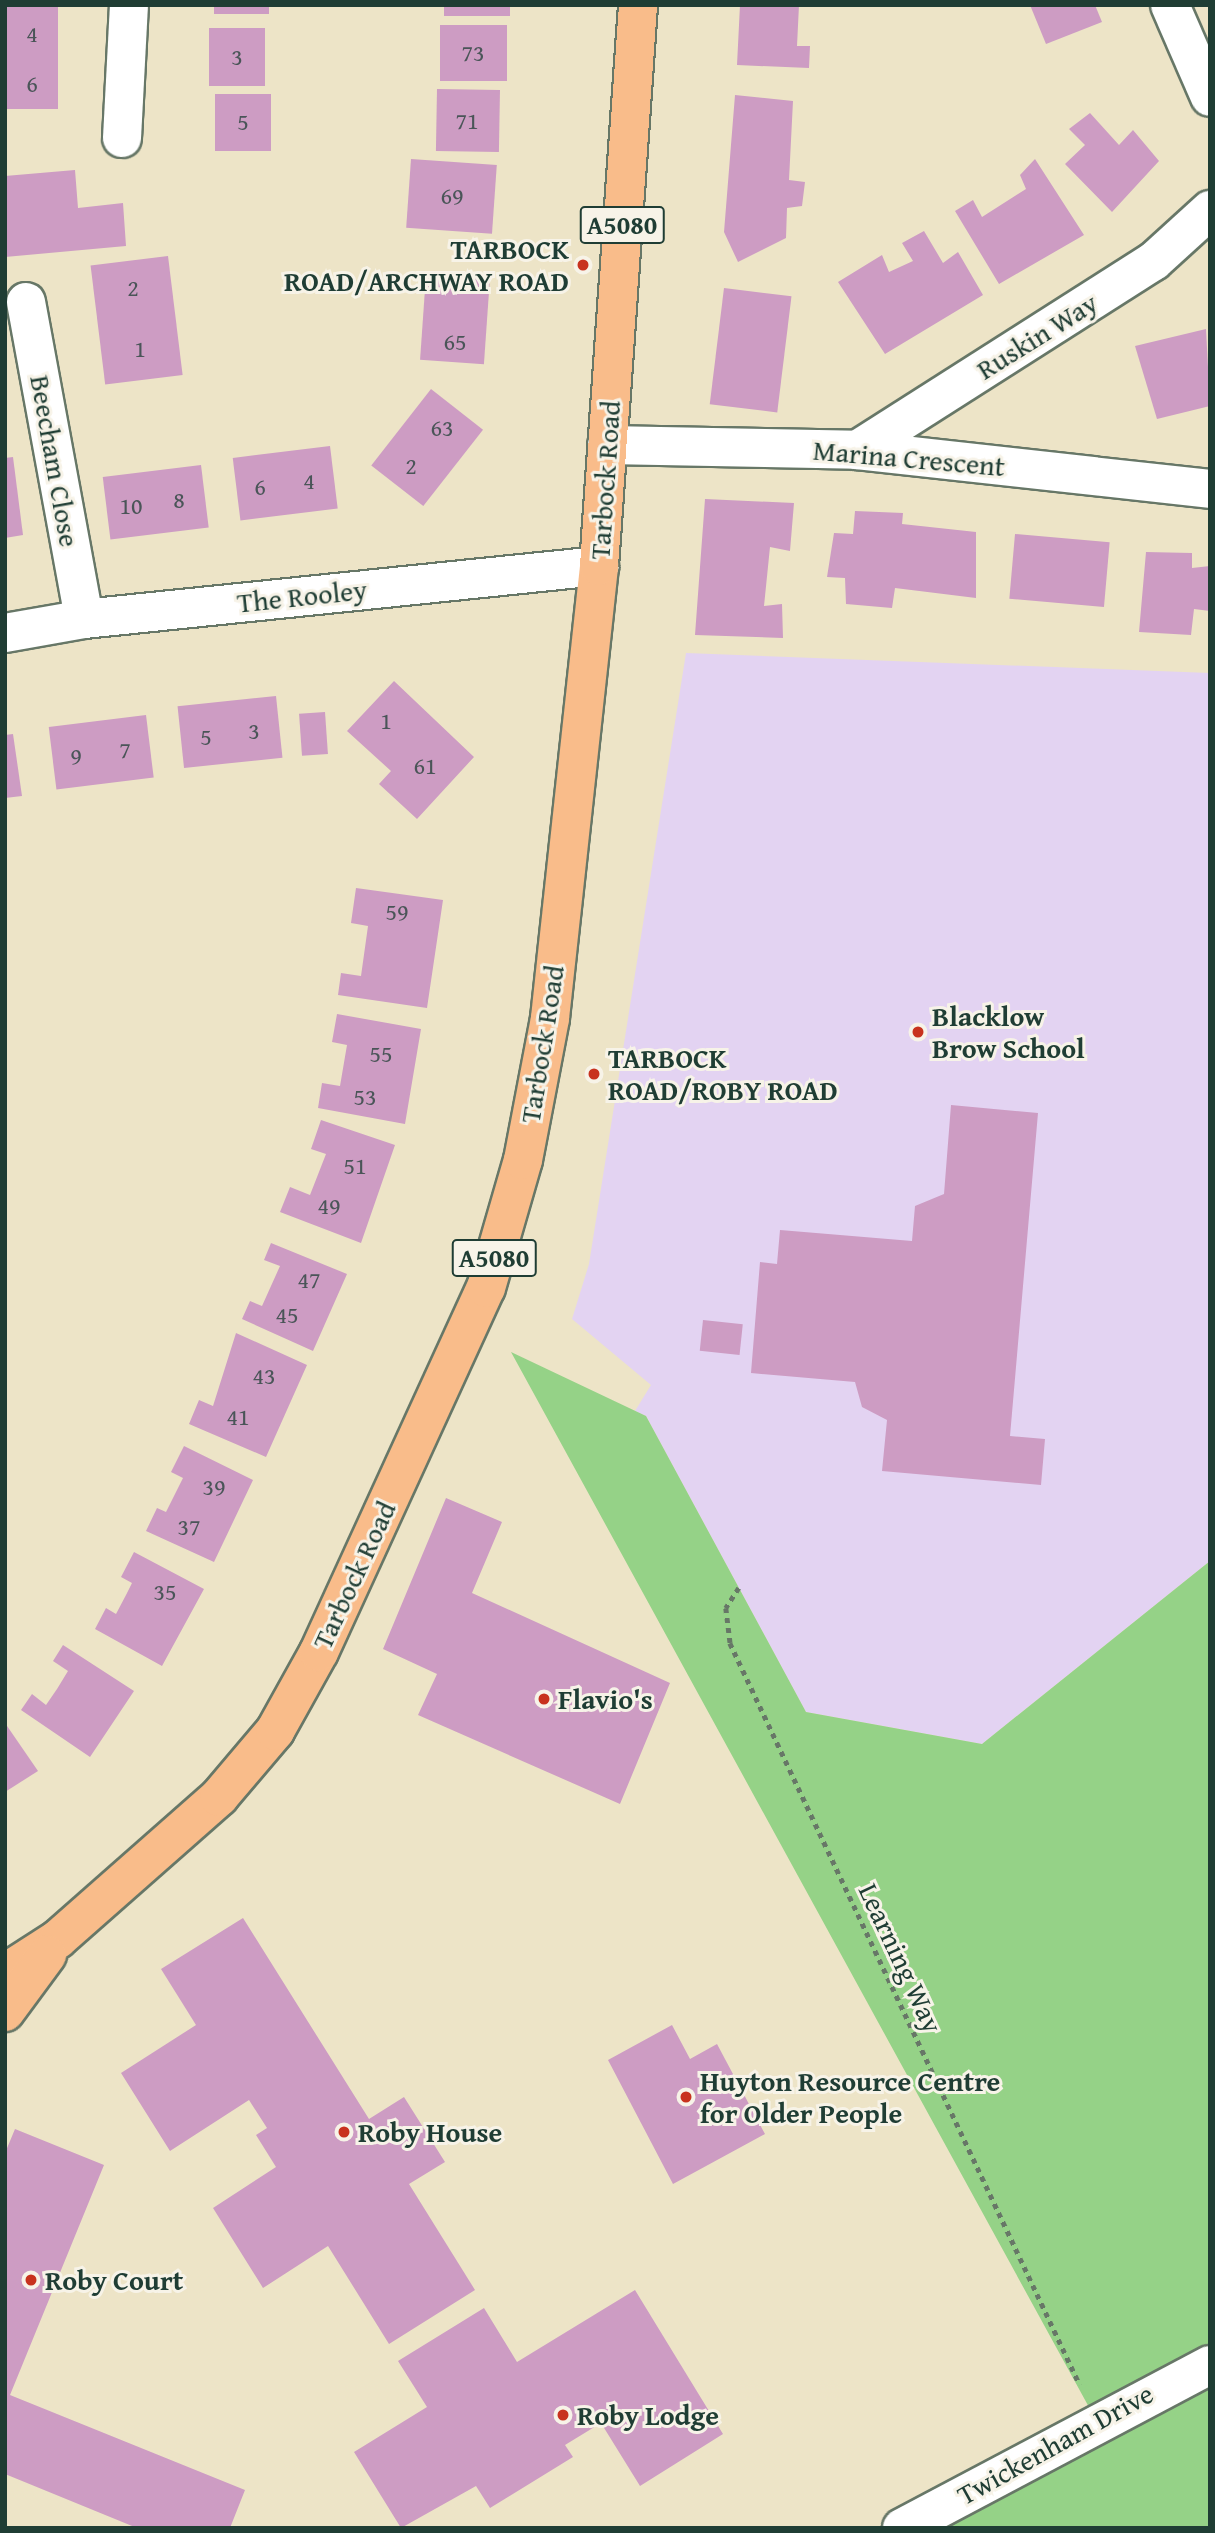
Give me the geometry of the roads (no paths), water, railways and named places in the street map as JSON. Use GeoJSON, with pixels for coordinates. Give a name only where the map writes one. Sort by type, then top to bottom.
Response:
{"type":"FeatureCollection","features":[{"type":"Feature","properties":{"kind":"main road","name":"Tarbock Road"},"geometry":{"type":"LineString","coordinates":[[5,1973],[58,1939],[219,1797],[275,1731],[320,1652],[486,1288],[523,1160],[550,1018],[599,566],[638,5]]}},
{"type":"Feature","properties":{"kind":"main road","name":"Tarbock Road"},"geometry":{"type":"LineString","coordinates":[[5,2012],[58,1939]]}},
{"type":"Feature","properties":{"kind":"street"},"geometry":{"type":"LineString","coordinates":[[122,138],[129,5]]}},
{"type":"Feature","properties":{"kind":"street"},"geometry":{"type":"LineString","coordinates":[[1170,5],[1210,97]]}},
{"type":"Feature","properties":{"kind":"street","name":"Ruskin Way"},"geometry":{"type":"LineString","coordinates":[[856,450],[1154,261],[1210,210]]}},
{"type":"Feature","properties":{"kind":"street","name":"Beecham Close"},"geometry":{"type":"LineString","coordinates":[[26,302],[84,619]]}},
{"type":"Feature","properties":{"kind":"street","name":"Marina Crescent"},"geometry":{"type":"LineString","coordinates":[[607,445],[856,450],[1210,489]]}},
{"type":"Feature","properties":{"kind":"street","name":"The Rooley"},"geometry":{"type":"LineString","coordinates":[[5,634],[84,619],[599,566]]}},
{"type":"Feature","properties":{"kind":"street","name":"Twickenham Drive"},"geometry":{"type":"LineString","coordinates":[[902,2528],[1097,2420],[1210,2365]]}},
{"type":"Feature","properties":{"kind":"place","name":"TARBOCK ROAD/ARCHWAY ROAD"},"geometry":{"type":"Point","coordinates":[583,265]}},
{"type":"Feature","properties":{"kind":"place","name":"Blacklow Brow School"},"geometry":{"type":"Point","coordinates":[918,1032]}},
{"type":"Feature","properties":{"kind":"place","name":"TARBOCK ROAD/ROBY ROAD"},"geometry":{"type":"Point","coordinates":[594,1074]}},
{"type":"Feature","properties":{"kind":"place","name":"Flavio's"},"geometry":{"type":"Point","coordinates":[544,1699]}},
{"type":"Feature","properties":{"kind":"place","name":"Huyton Resource Centre for Older People"},"geometry":{"type":"Point","coordinates":[686,2097]}},
{"type":"Feature","properties":{"kind":"place","name":"Roby House"},"geometry":{"type":"Point","coordinates":[344,2132]}},
{"type":"Feature","properties":{"kind":"place","name":"Roby Court"},"geometry":{"type":"Point","coordinates":[31,2280]}},
{"type":"Feature","properties":{"kind":"place","name":"Roby Lodge"},"geometry":{"type":"Point","coordinates":[563,2415]}}]}
